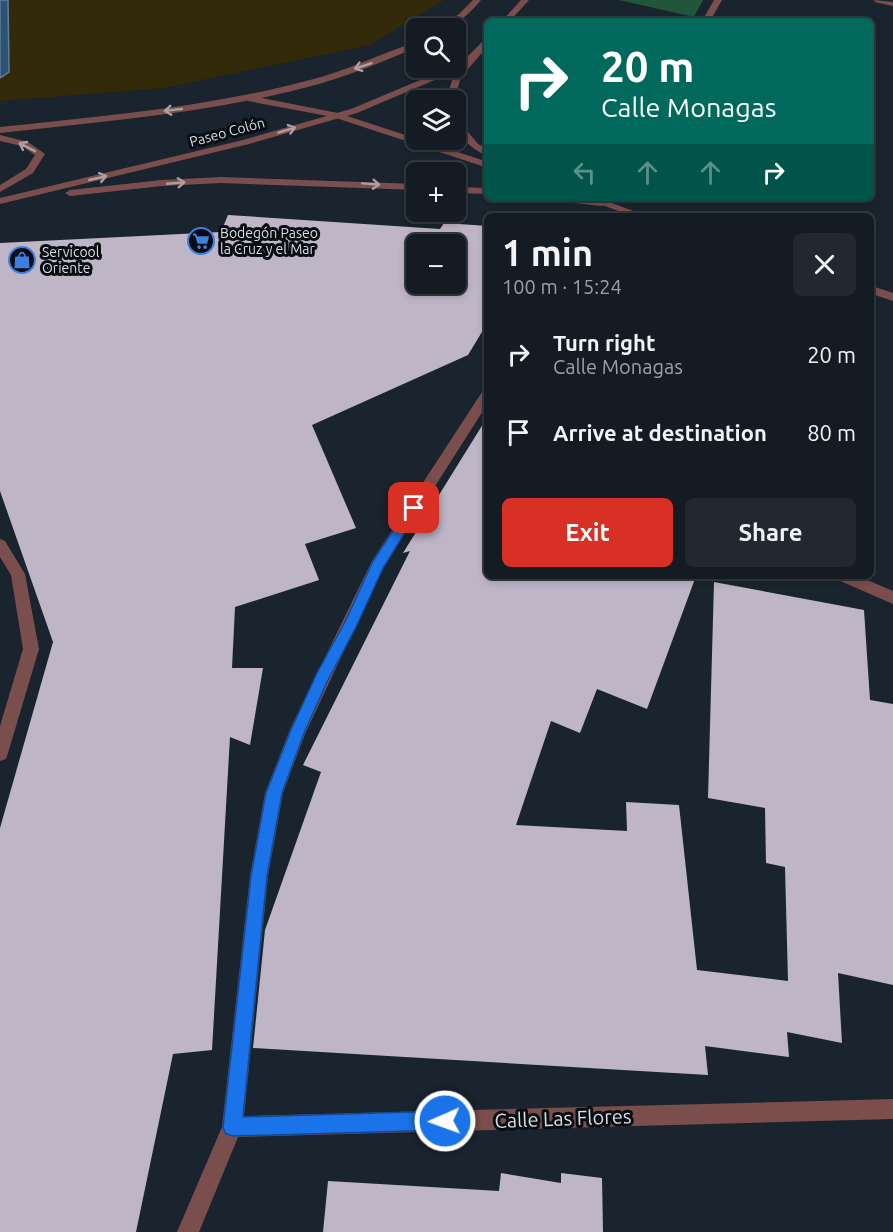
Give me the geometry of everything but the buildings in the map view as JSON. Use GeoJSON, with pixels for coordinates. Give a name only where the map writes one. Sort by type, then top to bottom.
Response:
{"type":"FeatureCollection","features":[{"type":"Feature","properties":{"kind":"street"},"geometry":{"type":"LineString","coordinates":[[459,18],[477,0]]}},
{"type":"Feature","properties":{"kind":"street"},"geometry":{"type":"LineString","coordinates":[[509,18],[525,0]]}},
{"type":"Feature","properties":{"kind":"street"},"geometry":{"type":"LineString","coordinates":[[708,18],[718,0]]}},
{"type":"Feature","properties":{"kind":"street"},"geometry":{"type":"LineString","coordinates":[[878,0],[893,3]]}},
{"type":"Feature","properties":{"kind":"street","name":"Paseo Colón"},"geometry":{"type":"LineString","coordinates":[[466,62],[484,45]]}},
{"type":"Feature","properties":{"kind":"street","name":"Paseo Colón"},"geometry":{"type":"LineString","coordinates":[[0,130],[251,99],[322,80],[406,49]]}},
{"type":"Feature","properties":{"kind":"street"},"geometry":{"type":"LineString","coordinates":[[453,90],[458,77],[469,60]]}},
{"type":"Feature","properties":{"kind":"street","name":"Paseo Colón"},"geometry":{"type":"LineString","coordinates":[[0,201],[246,142],[354,111],[432,78]]}},
{"type":"Feature","properties":{"kind":"street"},"geometry":{"type":"LineString","coordinates":[[251,99],[335,115],[484,164]]}},
{"type":"Feature","properties":{"kind":"street"},"geometry":{"type":"LineString","coordinates":[[466,135],[475,146],[484,151]]}},
{"type":"Feature","properties":{"kind":"street"},"geometry":{"type":"LineString","coordinates":[[0,138],[24,144],[40,153],[37,165],[25,176],[0,189]]}},
{"type":"Feature","properties":{"kind":"street"},"geometry":{"type":"LineString","coordinates":[[14,198],[191,181],[325,181],[406,186]]}},
{"type":"Feature","properties":{"kind":"street"},"geometry":{"type":"LineString","coordinates":[[466,190],[484,191]]}},
{"type":"Feature","properties":{"kind":"street"},"geometry":{"type":"LineString","coordinates":[[605,201],[635,213]]}},
{"type":"Feature","properties":{"kind":"street"},"geometry":{"type":"LineString","coordinates":[[874,291],[893,297]]}},
{"type":"Feature","properties":{"kind":"street"},"geometry":{"type":"LineString","coordinates":[[188,1232],[232,1127],[259,876],[274,793],[312,700],[377,565],[481,416]]}},
{"type":"Feature","properties":{"kind":"street"},"geometry":{"type":"LineString","coordinates":[[0,544],[18,574],[32,649],[0,753]]}},
{"type":"Feature","properties":{"kind":"street"},"geometry":{"type":"LineString","coordinates":[[850,579],[893,598]]}},
{"type":"Feature","properties":{"kind":"street","name":"Calle Las Flores"},"geometry":{"type":"LineString","coordinates":[[232,1127],[893,1109]]}},
{"type":"Feature","properties":{"kind":"green space"},"geometry":{"type":"Polygon","coordinates":[[[619,0],[703,0],[694,17],[619,0]]]}},
{"type":"Feature","properties":{"kind":"sand"},"geometry":{"type":"Polygon","coordinates":[[[8,0],[444,0],[414,18],[406,18],[406,23],[370,45],[164,88],[0,101],[0,78],[9,72],[8,0]]]}},
{"type":"Feature","properties":{"kind":"water"},"geometry":{"type":"Polygon","coordinates":[[[0,0],[8,0],[9,72],[0,78],[0,0]]]}},
{"type":"Feature","properties":{"kind":"place","name":"Bodegón Paseo la Cruz y el Mar"},"geometry":{"type":"Point","coordinates":[201,241]}},
{"type":"Feature","properties":{"kind":"place","name":"Servicool Oriente"},"geometry":{"type":"Point","coordinates":[22,260]}},
{"type":"Feature","properties":{"kind":"route"},"geometry":{"type":"LineString","coordinates":[[414,508],[377,565],[297,732],[274,793],[259,876],[232,1127],[445,1121]]}}]}
